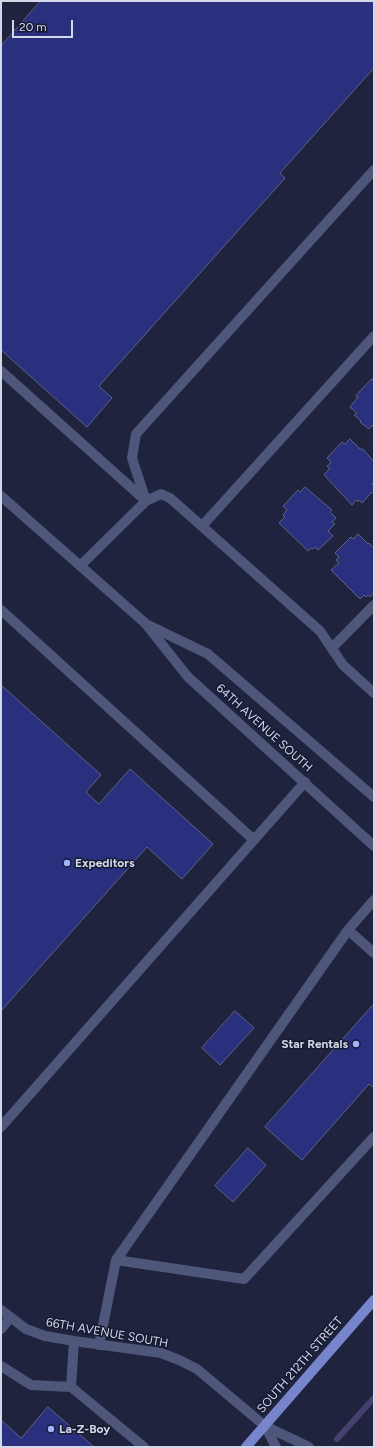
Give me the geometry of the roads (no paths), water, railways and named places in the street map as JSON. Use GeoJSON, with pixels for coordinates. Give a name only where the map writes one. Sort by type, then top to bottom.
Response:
{"type":"FeatureCollection","features":[{"type":"Feature","properties":{"kind":"main road","name":"SOUTH 212TH STREET"},"geometry":{"type":"LineString","coordinates":[[246,1447],[374,1300]]}},
{"type":"Feature","properties":{"kind":"street"},"geometry":{"type":"LineString","coordinates":[[146,501],[132,458],[136,434],[374,170]]}},
{"type":"Feature","properties":{"kind":"street"},"geometry":{"type":"LineString","coordinates":[[202,526],[374,336]]}},
{"type":"Feature","properties":{"kind":"street"},"geometry":{"type":"LineString","coordinates":[[1,371],[146,501]]}},
{"type":"Feature","properties":{"kind":"street"},"geometry":{"type":"LineString","coordinates":[[80,566],[146,501],[161,494],[170,498],[320,631],[343,665],[374,693]]}},
{"type":"Feature","properties":{"kind":"street","name":"64TH AVENUE SOUTH"},"geometry":{"type":"LineString","coordinates":[[1,496],[145,623],[188,677],[374,846]]}},
{"type":"Feature","properties":{"kind":"street"},"geometry":{"type":"LineString","coordinates":[[332,648],[374,605]]}},
{"type":"Feature","properties":{"kind":"street"},"geometry":{"type":"LineString","coordinates":[[1,610],[254,840]]}},
{"type":"Feature","properties":{"kind":"street","name":"64TH AVENUE SOUTH"},"geometry":{"type":"LineString","coordinates":[[145,623],[208,654],[374,797]]}},
{"type":"Feature","properties":{"kind":"street"},"geometry":{"type":"LineString","coordinates":[[1,1127],[305,782]]}},
{"type":"Feature","properties":{"kind":"street"},"geometry":{"type":"LineString","coordinates":[[99,1345],[116,1260],[348,930],[374,900]]}},
{"type":"Feature","properties":{"kind":"street"},"geometry":{"type":"LineString","coordinates":[[348,930],[374,953]]}},
{"type":"Feature","properties":{"kind":"street"},"geometry":{"type":"LineString","coordinates":[[116,1260],[244,1279],[374,1137]]}},
{"type":"Feature","properties":{"kind":"street","name":"66TH AVENUE SOUTH"},"geometry":{"type":"LineString","coordinates":[[1,1310],[26,1329],[45,1336],[74,1342],[161,1353],[179,1360],[197,1369],[264,1426],[309,1447]]}},
{"type":"Feature","properties":{"kind":"street"},"geometry":{"type":"LineString","coordinates":[[1,1329],[10,1318]]}},
{"type":"Feature","properties":{"kind":"street"},"geometry":{"type":"LineString","coordinates":[[71,1387],[74,1342]]}},
{"type":"Feature","properties":{"kind":"street"},"geometry":{"type":"LineString","coordinates":[[1,1366],[31,1385],[71,1387],[144,1447]]}},
{"type":"Feature","properties":{"kind":"street","name":"66TH AVENUE SOUTH"},"geometry":{"type":"LineString","coordinates":[[264,1426],[276,1447]]}},
{"type":"Feature","properties":{"kind":"waterway"},"geometry":{"type":"LineString","coordinates":[[337,1439],[374,1398]]}},
{"type":"Feature","properties":{"kind":"place","name":"Expeditors"},"geometry":{"type":"Point","coordinates":[67,863]}},
{"type":"Feature","properties":{"kind":"place","name":"Star Rentals"},"geometry":{"type":"Point","coordinates":[356,1044]}},
{"type":"Feature","properties":{"kind":"place","name":"La-Z-Boy"},"geometry":{"type":"Point","coordinates":[51,1429]}}]}
